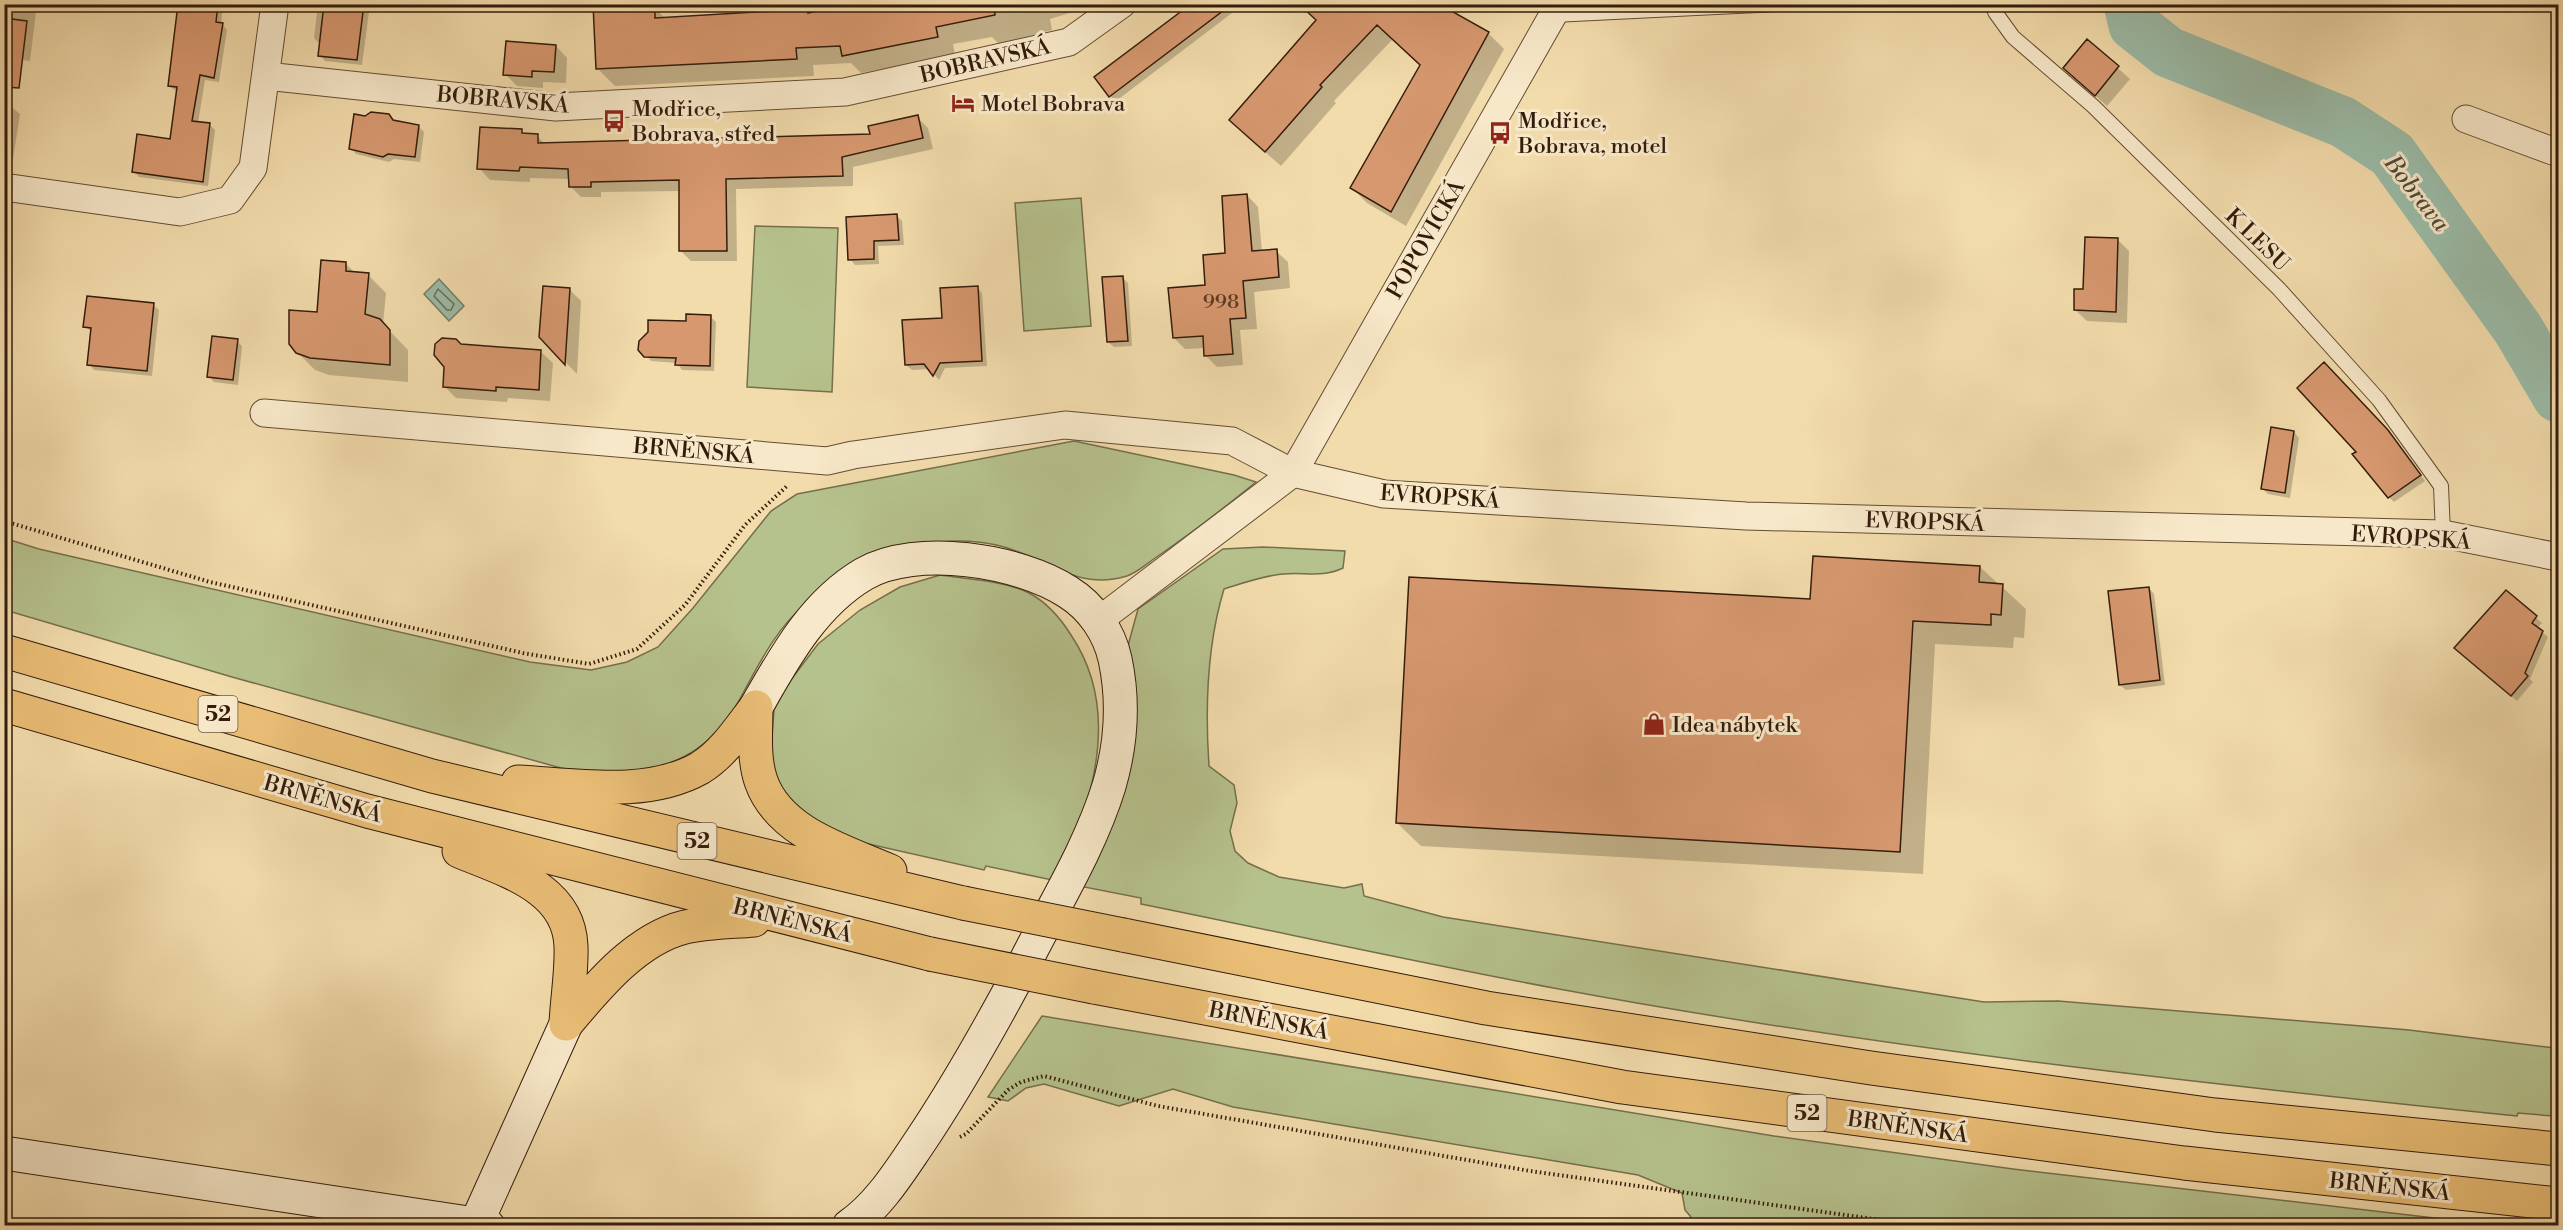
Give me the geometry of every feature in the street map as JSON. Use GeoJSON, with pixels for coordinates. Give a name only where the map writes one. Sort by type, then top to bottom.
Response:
{"type":"FeatureCollection","features":[{"type":"Feature","properties":{"kind":"highway","name":"52"},"geometry":{"type":"LineString","coordinates":[[4,651],[432,776],[963,903],[1410,993],[1628,1032],[2215,1115],[2559,1149]]}},
{"type":"Feature","properties":{"kind":"highway"},"geometry":{"type":"LineString","coordinates":[[432,776],[606,787],[659,782],[685,775],[713,758],[730,741],[756,707]]}},
{"type":"Feature","properties":{"kind":"highway"},"geometry":{"type":"LineString","coordinates":[[756,707],[756,753],[760,779],[768,797],[791,822],[830,844],[963,903]]}},
{"type":"Feature","properties":{"kind":"highway","name":"BRNĚNSKÁ"},"geometry":{"type":"LineString","coordinates":[[19,714],[367,811],[783,918],[930,954],[1094,987],[1622,1087],[2195,1164],[2559,1204]]}},
{"type":"Feature","properties":{"kind":"highway"},"geometry":{"type":"LineString","coordinates":[[367,811],[528,881],[551,898],[564,920],[571,946],[566,1024]]}},
{"type":"Feature","properties":{"kind":"highway"},"geometry":{"type":"LineString","coordinates":[[566,1024],[595,990],[617,970],[669,933],[699,925],[783,918]]}},
{"type":"Feature","properties":{"kind":"street"},"geometry":{"type":"LineString","coordinates":[[4,187],[180,212],[230,200],[253,168],[275,4]]}},
{"type":"Feature","properties":{"kind":"street","name":"BOBRAVSKÁ"},"geometry":{"type":"LineString","coordinates":[[266,75],[556,107],[845,92],[1069,42],[1122,4]]}},
{"type":"Feature","properties":{"kind":"street","name":"POPOVICKÁ"},"geometry":{"type":"LineString","coordinates":[[1293,473],[1553,10]]}},
{"type":"Feature","properties":{"kind":"street"},"geometry":{"type":"LineString","coordinates":[[2466,119],[2559,153]]}},
{"type":"Feature","properties":{"kind":"street","name":"BRNĚNSKÁ"},"geometry":{"type":"LineString","coordinates":[[264,413],[827,461],[854,455],[1065,425],[1232,441],[1293,473]]}},
{"type":"Feature","properties":{"kind":"street"},"geometry":{"type":"LineString","coordinates":[[1098,621],[1293,473]]}},
{"type":"Feature","properties":{"kind":"street","name":"EVROPSKÁ"},"geometry":{"type":"LineString","coordinates":[[1293,473],[1384,494],[1746,516],[2444,534],[2559,557]]}},
{"type":"Feature","properties":{"kind":"street"},"geometry":{"type":"LineString","coordinates":[[756,707],[791,645],[846,585],[867,573],[899,561],[929,559],[1001,565],[1068,592],[1087,606],[1098,621],[1108,638],[1115,658],[1120,706],[1118,745],[1108,788],[1094,828],[995,1017],[928,1130],[877,1201],[849,1226]]}},
{"type":"Feature","properties":{"kind":"street"},"geometry":{"type":"LineString","coordinates":[[4,1153],[482,1225],[566,1024]]}},
{"type":"Feature","properties":{"kind":"lane"},"geometry":{"type":"LineString","coordinates":[[1553,10],[1778,4]]}},
{"type":"Feature","properties":{"kind":"lane","name":"K LESU"},"geometry":{"type":"LineString","coordinates":[[1995,4],[1995,12],[2013,37],[2092,106],[2271,281],[2379,400],[2441,486],[2444,534]]}},
{"type":"Feature","properties":{"kind":"path"},"geometry":{"type":"LineString","coordinates":[[4,521],[210,582],[523,653],[590,664],[637,650],[685,605],[745,525],[791,483],[827,461]]}},
{"type":"Feature","properties":{"kind":"path"},"geometry":{"type":"LineString","coordinates":[[928,1130],[956,1138],[966,1134],[1008,1090],[1021,1082],[1044,1076],[1158,1106],[1518,1169],[1924,1226]]}},
{"type":"Feature","properties":{"kind":"green space"},"geometry":{"type":"Polygon","coordinates":[[[1081,198],[1091,326],[1024,331],[1015,203],[1081,198]]]}},
{"type":"Feature","properties":{"kind":"green space"},"geometry":{"type":"Polygon","coordinates":[[[755,226],[838,228],[832,392],[747,387],[755,226]]]}},
{"type":"Feature","properties":{"kind":"green space"},"geometry":{"type":"Polygon","coordinates":[[[1074,441],[1234,475],[1256,482],[1196,529],[1139,569],[1127,576],[1111,580],[1082,578],[1005,547],[982,542],[945,541],[908,550],[805,605],[784,626],[775,639],[721,728],[702,745],[682,757],[660,766],[636,771],[586,772],[561,768],[232,677],[5,610],[4,538],[39,549],[530,662],[591,670],[627,662],[658,647],[693,608],[771,511],[797,494],[1074,441]]]}},
{"type":"Feature","properties":{"kind":"green space"},"geometry":{"type":"Polygon","coordinates":[[[1263,547],[1345,551],[1343,568],[1335,571],[1321,574],[1275,575],[1224,589],[1218,610],[1209,677],[1207,722],[1209,766],[1234,785],[1237,803],[1230,831],[1235,851],[1248,863],[1279,877],[1344,888],[1362,884],[1364,896],[1443,917],[1984,1002],[2058,1001],[2409,1030],[2555,1048],[2553,1116],[2518,1113],[2517,1116],[2277,1091],[2037,1062],[1797,1029],[1454,969],[1141,904],[1141,898],[1079,886],[1126,653],[1138,609],[1223,549],[1263,547]]]}},
{"type":"Feature","properties":{"kind":"green space"},"geometry":{"type":"Polygon","coordinates":[[[940,575],[997,583],[1029,593],[1041,601],[1053,611],[1067,629],[1083,657],[1092,680],[1097,703],[1098,727],[1094,775],[1081,823],[1052,880],[986,866],[984,870],[833,836],[783,798],[770,765],[774,710],[787,685],[818,644],[860,610],[900,587],[940,575]]]}},
{"type":"Feature","properties":{"kind":"green space"},"geometry":{"type":"Polygon","coordinates":[[[1042,1016],[1774,1136],[2013,1169],[2495,1225],[1690,1225],[1691,1217],[1685,1210],[1682,1193],[1638,1175],[1233,1107],[1173,1089],[1119,1106],[1044,1084],[1026,1088],[1008,1101],[988,1097],[1042,1016]]]}},
{"type":"Feature","properties":{"kind":"water"},"geometry":{"type":"Polygon","coordinates":[[[439,279],[464,306],[449,321],[424,294],[439,279]]]}},
{"type":"Feature","properties":{"kind":"building"},"geometry":{"type":"Polygon","coordinates":[[[178,4],[218,4],[216,22],[223,23],[214,78],[200,75],[192,121],[210,123],[203,182],[132,172],[137,134],[170,139],[177,87],[168,86],[178,4]]]}},
{"type":"Feature","properties":{"kind":"building"},"geometry":{"type":"Polygon","coordinates":[[[324,4],[364,4],[357,60],[318,56],[324,4]]]}},
{"type":"Feature","properties":{"kind":"building"},"geometry":{"type":"Polygon","coordinates":[[[593,4],[655,6],[655,18],[808,9],[808,13],[850,4],[994,4],[995,15],[936,27],[938,37],[842,56],[840,46],[796,48],[797,59],[596,69],[593,4]]]}},
{"type":"Feature","properties":{"kind":"building"},"geometry":{"type":"Polygon","coordinates":[[[1191,4],[1232,4],[1109,97],[1094,77],[1191,4]]]}},
{"type":"Feature","properties":{"kind":"building"},"geometry":{"type":"Polygon","coordinates":[[[1299,4],[1439,4],[1489,32],[1391,212],[1350,188],[1420,65],[1377,25],[1320,85],[1322,87],[1265,152],[1229,120],[1316,20],[1299,4]]]}},
{"type":"Feature","properties":{"kind":"building"},"geometry":{"type":"Polygon","coordinates":[[[4,18],[27,21],[19,88],[4,87],[4,18]]]}},
{"type":"Feature","properties":{"kind":"building"},"geometry":{"type":"Polygon","coordinates":[[[2087,39],[2119,66],[2095,96],[2063,68],[2087,39]]]}},
{"type":"Feature","properties":{"kind":"building"},"geometry":{"type":"Polygon","coordinates":[[[506,41],[556,45],[554,72],[532,71],[532,77],[503,75],[506,41]]]}},
{"type":"Feature","properties":{"kind":"building"},"geometry":{"type":"Polygon","coordinates":[[[371,112],[389,114],[393,120],[419,125],[415,157],[388,154],[383,157],[349,149],[354,114],[365,116],[371,112]]]}},
{"type":"Feature","properties":{"kind":"building"},"geometry":{"type":"Polygon","coordinates":[[[918,115],[923,138],[842,157],[843,176],[726,179],[727,251],[679,251],[679,180],[591,182],[591,187],[569,187],[568,169],[520,167],[519,171],[477,169],[480,127],[522,129],[522,133],[538,134],[538,143],[870,134],[868,126],[918,115]]]}},
{"type":"Feature","properties":{"kind":"building"},"geometry":{"type":"Polygon","coordinates":[[[1247,194],[1252,251],[1277,249],[1279,277],[1243,281],[1246,318],[1230,319],[1233,354],[1204,356],[1203,336],[1173,338],[1168,288],[1205,285],[1203,255],[1225,253],[1222,196],[1247,194]]]}},
{"type":"Feature","properties":{"kind":"building"},"geometry":{"type":"Polygon","coordinates":[[[897,214],[899,240],[874,241],[874,259],[848,260],[846,217],[897,214]]]}},
{"type":"Feature","properties":{"kind":"building"},"geometry":{"type":"Polygon","coordinates":[[[2085,237],[2118,238],[2116,312],[2074,310],[2074,289],[2083,289],[2085,237]]]}},
{"type":"Feature","properties":{"kind":"building"},"geometry":{"type":"Polygon","coordinates":[[[321,260],[346,262],[346,271],[369,273],[365,314],[380,319],[390,330],[390,365],[310,358],[296,353],[289,344],[289,310],[317,312],[321,260]]]}},
{"type":"Feature","properties":{"kind":"building"},"geometry":{"type":"Polygon","coordinates":[[[1123,276],[1128,341],[1107,342],[1102,277],[1123,276]]]}},
{"type":"Feature","properties":{"kind":"building"},"geometry":{"type":"Polygon","coordinates":[[[543,286],[570,288],[565,365],[539,337],[543,286]]]}},
{"type":"Feature","properties":{"kind":"building"},"geometry":{"type":"Polygon","coordinates":[[[978,286],[982,361],[940,363],[933,376],[924,364],[905,365],[902,320],[942,318],[940,288],[978,286]]]}},
{"type":"Feature","properties":{"kind":"building"},"geometry":{"type":"Polygon","coordinates":[[[87,296],[154,303],[147,371],[87,365],[91,328],[83,327],[87,296]]]}},
{"type":"Feature","properties":{"kind":"building"},"geometry":{"type":"Polygon","coordinates":[[[686,314],[711,315],[710,366],[675,365],[676,358],[644,357],[638,350],[639,341],[648,332],[648,320],[686,321],[686,314]]]}},
{"type":"Feature","properties":{"kind":"building"},"geometry":{"type":"Polygon","coordinates":[[[212,336],[238,339],[233,380],[207,377],[212,336]]]}},
{"type":"Feature","properties":{"kind":"building"},"geometry":{"type":"Polygon","coordinates":[[[442,338],[456,339],[461,344],[541,350],[539,390],[496,387],[496,391],[443,387],[444,367],[434,355],[435,344],[442,338]]]}},
{"type":"Feature","properties":{"kind":"building"},"geometry":{"type":"Polygon","coordinates":[[[2324,362],[2388,430],[2421,475],[2388,498],[2352,454],[2356,452],[2297,388],[2324,362]]]}},
{"type":"Feature","properties":{"kind":"building"},"geometry":{"type":"Polygon","coordinates":[[[2271,427],[2294,431],[2285,493],[2261,489],[2271,427]]]}},
{"type":"Feature","properties":{"kind":"building","name":"Idea nábytek"},"geometry":{"type":"Polygon","coordinates":[[[1813,556],[1980,566],[1979,582],[2003,584],[2001,615],[1991,614],[1991,625],[1913,621],[1900,852],[1396,823],[1409,577],[1810,599],[1813,556]]]}},
{"type":"Feature","properties":{"kind":"building"},"geometry":{"type":"Polygon","coordinates":[[[2149,587],[2160,680],[2119,685],[2108,591],[2149,587]]]}},
{"type":"Feature","properties":{"kind":"building"},"geometry":{"type":"Polygon","coordinates":[[[2506,590],[2537,616],[2532,623],[2543,631],[2525,673],[2528,676],[2511,696],[2454,648],[2506,590]]]}},
{"type":"Feature","properties":{"kind":"waterway","name":"Bobrava"},"geometry":{"type":"LineString","coordinates":[[2129,4],[2134,25],[2168,52],[2343,122],[2392,154],[2518,329],[2558,397]]}},
{"type":"Feature","properties":{"kind":"place","name":"Motel Bobrava"},"geometry":{"type":"Point","coordinates":[963,103]}},
{"type":"Feature","properties":{"kind":"place","name":"Modřice, Bobrava, střed"},"geometry":{"type":"Point","coordinates":[614,121]}},
{"type":"Feature","properties":{"kind":"place","name":"Modřice, Bobrava, motel"},"geometry":{"type":"Point","coordinates":[1500,133]}},
{"type":"Feature","properties":{"kind":"place","name":"Idea nábytek"},"geometry":{"type":"Point","coordinates":[1654,724]}}]}
